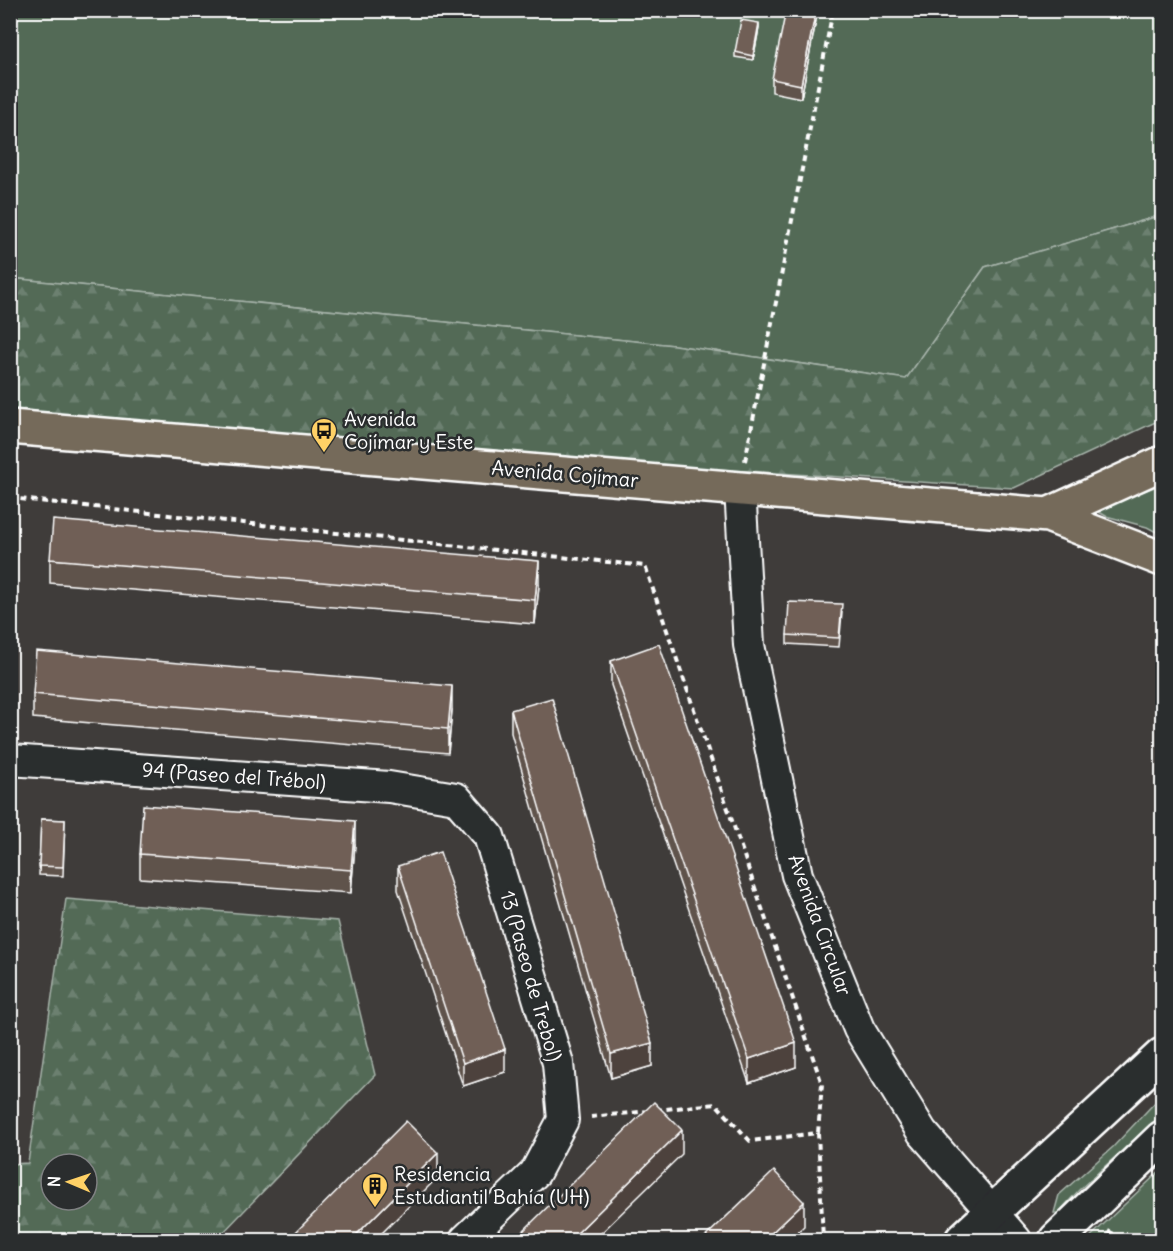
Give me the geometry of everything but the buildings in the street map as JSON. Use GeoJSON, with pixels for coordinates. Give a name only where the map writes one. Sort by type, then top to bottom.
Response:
{"type":"FeatureCollection","features":[{"type":"Feature","properties":{"kind":"main road","name":"Avenida Cojímar"},"geometry":{"type":"LineString","coordinates":[[10,427],[1048,515]]}},
{"type":"Feature","properties":{"kind":"main road"},"geometry":{"type":"LineString","coordinates":[[1048,515],[1162,463]]}},
{"type":"Feature","properties":{"kind":"main road"},"geometry":{"type":"LineString","coordinates":[[1048,515],[1162,560]]}},
{"type":"Feature","properties":{"kind":"main road"},"geometry":{"type":"LineString","coordinates":[[962,1240],[1162,1055]]}},
{"type":"Feature","properties":{"kind":"main road"},"geometry":{"type":"LineString","coordinates":[[1056,1240],[1162,1138]]}},
{"type":"Feature","properties":{"kind":"street","name":"Avenida Circular"},"geometry":{"type":"LineString","coordinates":[[740,488],[749,645],[797,875],[859,1029],[922,1132],[1016,1240]]}},
{"type":"Feature","properties":{"kind":"street","name":"94 (Paseo del Trébol)"},"geometry":{"type":"LineString","coordinates":[[10,760],[389,787],[456,798]]}},
{"type":"Feature","properties":{"kind":"street","name":"13 (Paseo de Trebol)"},"geometry":{"type":"LineString","coordinates":[[456,798],[489,836],[558,1063],[563,1120]]}},
{"type":"Feature","properties":{"kind":"street"},"geometry":{"type":"LineString","coordinates":[[465,1240],[536,1173],[563,1120]]}},
{"type":"Feature","properties":{"kind":"path"},"geometry":{"type":"LineString","coordinates":[[740,488],[833,10]]}},
{"type":"Feature","properties":{"kind":"path"},"geometry":{"type":"LineString","coordinates":[[10,498],[645,566],[822,1084],[818,1133],[823,1240]]}},
{"type":"Feature","properties":{"kind":"path"},"geometry":{"type":"LineString","coordinates":[[563,1120],[716,1104],[750,1141],[818,1133]]}},
{"type":"Feature","properties":{"kind":"green space"},"geometry":{"type":"Polygon","coordinates":[[[10,11],[1162,11],[1162,215],[985,267],[906,379],[674,345],[11,278],[10,11]]]}},
{"type":"Feature","properties":{"kind":"green space"},"geometry":{"type":"Polygon","coordinates":[[[1162,215],[1162,419],[1014,488],[11,424],[10,278],[674,345],[906,379],[985,267],[1162,215]]]}},
{"type":"Feature","properties":{"kind":"green space"},"geometry":{"type":"Polygon","coordinates":[[[1162,484],[1162,535],[1147,527],[1099,512],[1107,505],[1162,484]]]}},
{"type":"Feature","properties":{"kind":"green space"},"geometry":{"type":"Polygon","coordinates":[[[66,899],[338,921],[375,1075],[216,1240],[184,1240],[174,1234],[167,1240],[11,1240],[11,1164],[28,1163],[66,899]]]}},
{"type":"Feature","properties":{"kind":"green space"},"geometry":{"type":"Polygon","coordinates":[[[1162,1095],[1162,1114],[1079,1190],[1058,1213],[1054,1213],[1059,1195],[1113,1147],[1162,1095]]]}},
{"type":"Feature","properties":{"kind":"green space"},"geometry":{"type":"Polygon","coordinates":[[[1162,1169],[1162,1240],[1087,1240],[1162,1169]]]}},
{"type":"Feature","properties":{"kind":"place","name":"Avenida Cojímar y Este"},"geometry":{"type":"Point","coordinates":[324,454]}},
{"type":"Feature","properties":{"kind":"place","name":"Residencia Estudiantil Bahía (UH)"},"geometry":{"type":"Point","coordinates":[375,1209]}}]}
